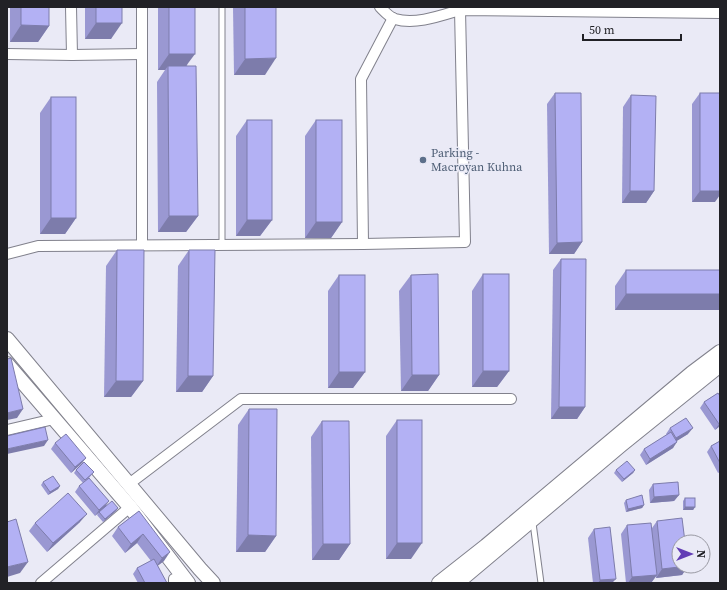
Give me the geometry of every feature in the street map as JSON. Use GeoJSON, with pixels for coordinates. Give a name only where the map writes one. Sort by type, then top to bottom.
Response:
{"type":"FeatureCollection","features":[{"type":"Feature","properties":{"kind":"main road"},"geometry":{"type":"LineString","coordinates":[[7,339],[12,355],[128,484],[213,583]]}},
{"type":"Feature","properties":{"kind":"main road"},"geometry":{"type":"LineString","coordinates":[[439,583],[486,546],[720,352]]}},
{"type":"Feature","properties":{"kind":"main road"},"geometry":{"type":"LineString","coordinates":[[7,364],[130,507],[181,581]]}},
{"type":"Feature","properties":{"kind":"main road"},"geometry":{"type":"LineString","coordinates":[[457,583],[621,445],[720,365]]}},
{"type":"Feature","properties":{"kind":"street"},"geometry":{"type":"LineString","coordinates":[[71,7],[72,55]]}},
{"type":"Feature","properties":{"kind":"street"},"geometry":{"type":"LineString","coordinates":[[142,7],[142,245]]}},
{"type":"Feature","properties":{"kind":"street"},"geometry":{"type":"LineString","coordinates":[[380,7],[393,18],[409,21],[432,18],[445,11],[460,10],[720,13]]}},
{"type":"Feature","properties":{"kind":"street"},"geometry":{"type":"LineString","coordinates":[[7,254],[38,246],[465,242],[460,10]]}},
{"type":"Feature","properties":{"kind":"street"},"geometry":{"type":"LineString","coordinates":[[363,244],[361,79],[393,18]]}},
{"type":"Feature","properties":{"kind":"street"},"geometry":{"type":"LineString","coordinates":[[7,54],[142,54]]}},
{"type":"Feature","properties":{"kind":"street"},"geometry":{"type":"LineString","coordinates":[[128,484],[241,399],[511,399]]}},
{"type":"Feature","properties":{"kind":"street"},"geometry":{"type":"LineString","coordinates":[[7,430],[54,419]]}},
{"type":"Feature","properties":{"kind":"street"},"geometry":{"type":"LineString","coordinates":[[41,583],[130,507]]}},
{"type":"Feature","properties":{"kind":"lane"},"geometry":{"type":"LineString","coordinates":[[222,7],[222,245]]}},
{"type":"Feature","properties":{"kind":"lane"},"geometry":{"type":"LineString","coordinates":[[533,519],[541,583]]}},
{"type":"Feature","properties":{"kind":"building"},"geometry":{"type":"Polygon","coordinates":[[[21,7],[49,7],[49,26],[21,25],[21,7]]]}},
{"type":"Feature","properties":{"kind":"building"},"geometry":{"type":"Polygon","coordinates":[[[96,7],[122,7],[122,23],[96,23],[96,7]]]}},
{"type":"Feature","properties":{"kind":"building"},"geometry":{"type":"Polygon","coordinates":[[[169,7],[195,7],[195,54],[169,54],[169,7]]]}},
{"type":"Feature","properties":{"kind":"building"},"geometry":{"type":"Polygon","coordinates":[[[245,7],[276,7],[276,58],[245,59],[245,7]]]}},
{"type":"Feature","properties":{"kind":"building"},"geometry":{"type":"Polygon","coordinates":[[[168,66],[196,66],[198,216],[169,216],[168,66]]]}},
{"type":"Feature","properties":{"kind":"building"},"geometry":{"type":"Polygon","coordinates":[[[555,93],[581,93],[582,242],[557,243],[555,93]]]}},
{"type":"Feature","properties":{"kind":"building"},"geometry":{"type":"Polygon","coordinates":[[[700,93],[720,93],[720,191],[700,191],[700,93]]]}},
{"type":"Feature","properties":{"kind":"building"},"geometry":{"type":"Polygon","coordinates":[[[631,95],[656,96],[654,191],[630,191],[631,95]]]}},
{"type":"Feature","properties":{"kind":"building"},"geometry":{"type":"Polygon","coordinates":[[[51,97],[76,97],[76,218],[51,218],[51,97]]]}},
{"type":"Feature","properties":{"kind":"building"},"geometry":{"type":"Polygon","coordinates":[[[247,120],[272,120],[272,220],[247,220],[247,120]]]}},
{"type":"Feature","properties":{"kind":"building"},"geometry":{"type":"Polygon","coordinates":[[[316,120],[342,120],[342,222],[316,222],[316,120]]]}},
{"type":"Feature","properties":{"kind":"building"},"geometry":{"type":"Polygon","coordinates":[[[117,250],[144,250],[143,381],[116,381],[117,250]]]}},
{"type":"Feature","properties":{"kind":"building"},"geometry":{"type":"Polygon","coordinates":[[[189,250],[215,250],[213,376],[188,376],[189,250]]]}},
{"type":"Feature","properties":{"kind":"building"},"geometry":{"type":"Polygon","coordinates":[[[561,259],[586,259],[585,407],[559,407],[561,259]]]}},
{"type":"Feature","properties":{"kind":"building"},"geometry":{"type":"Polygon","coordinates":[[[626,270],[720,270],[720,294],[626,294],[626,270]]]}},
{"type":"Feature","properties":{"kind":"building"},"geometry":{"type":"Polygon","coordinates":[[[438,274],[439,375],[412,375],[411,275],[438,274]]]}},
{"type":"Feature","properties":{"kind":"building"},"geometry":{"type":"Polygon","coordinates":[[[483,274],[509,274],[509,371],[483,371],[483,274]]]}},
{"type":"Feature","properties":{"kind":"building"},"geometry":{"type":"Polygon","coordinates":[[[339,275],[365,275],[365,372],[339,372],[339,275]]]}},
{"type":"Feature","properties":{"kind":"building"},"geometry":{"type":"Polygon","coordinates":[[[11,358],[23,409],[7,413],[7,359],[11,358]]]}},
{"type":"Feature","properties":{"kind":"building"},"geometry":{"type":"Polygon","coordinates":[[[718,393],[720,396],[719,424],[704,402],[718,393]]]}},
{"type":"Feature","properties":{"kind":"building"},"geometry":{"type":"Polygon","coordinates":[[[249,409],[277,409],[276,536],[248,535],[249,409]]]}},
{"type":"Feature","properties":{"kind":"building"},"geometry":{"type":"Polygon","coordinates":[[[686,418],[693,428],[676,438],[670,428],[686,418]]]}},
{"type":"Feature","properties":{"kind":"building"},"geometry":{"type":"Polygon","coordinates":[[[397,420],[422,420],[422,543],[397,543],[397,420]]]}},
{"type":"Feature","properties":{"kind":"building"},"geometry":{"type":"Polygon","coordinates":[[[322,421],[349,421],[350,544],[323,544],[322,421]]]}},
{"type":"Feature","properties":{"kind":"building"},"geometry":{"type":"Polygon","coordinates":[[[45,427],[48,440],[7,449],[7,436],[45,427]]]}},
{"type":"Feature","properties":{"kind":"building"},"geometry":{"type":"Polygon","coordinates":[[[671,432],[677,442],[650,459],[644,449],[671,432]]]}},
{"type":"Feature","properties":{"kind":"building"},"geometry":{"type":"Polygon","coordinates":[[[66,434],[86,458],[75,467],[55,443],[66,434]]]}},
{"type":"Feature","properties":{"kind":"building"},"geometry":{"type":"Polygon","coordinates":[[[720,441],[720,463],[711,446],[720,441]]]}},
{"type":"Feature","properties":{"kind":"building"},"geometry":{"type":"Polygon","coordinates":[[[627,461],[635,470],[624,479],[616,470],[627,461]]]}},
{"type":"Feature","properties":{"kind":"building"},"geometry":{"type":"Polygon","coordinates":[[[84,462],[94,472],[85,480],[76,470],[84,462]]]}},
{"type":"Feature","properties":{"kind":"building"},"geometry":{"type":"Polygon","coordinates":[[[53,476],[60,486],[50,492],[43,482],[53,476]]]}},
{"type":"Feature","properties":{"kind":"building"},"geometry":{"type":"Polygon","coordinates":[[[89,478],[109,501],[99,510],[79,486],[89,478]]]}},
{"type":"Feature","properties":{"kind":"building"},"geometry":{"type":"Polygon","coordinates":[[[678,482],[679,495],[654,497],[653,484],[678,482]]]}},
{"type":"Feature","properties":{"kind":"building"},"geometry":{"type":"Polygon","coordinates":[[[68,493],[87,514],[53,543],[35,523],[68,493]]]}},
{"type":"Feature","properties":{"kind":"building"},"geometry":{"type":"Polygon","coordinates":[[[642,495],[644,505],[628,509],[626,500],[642,495]]]}},
{"type":"Feature","properties":{"kind":"building"},"geometry":{"type":"Polygon","coordinates":[[[685,498],[695,498],[695,507],[685,507],[685,498]]]}},
{"type":"Feature","properties":{"kind":"building"},"geometry":{"type":"Polygon","coordinates":[[[112,501],[118,508],[105,519],[99,512],[112,501]]]}},
{"type":"Feature","properties":{"kind":"building"},"geometry":{"type":"Polygon","coordinates":[[[139,511],[170,552],[162,558],[143,534],[131,544],[118,527],[139,511]]]}},
{"type":"Feature","properties":{"kind":"building"},"geometry":{"type":"Polygon","coordinates":[[[682,518],[684,534],[671,534],[671,568],[662,569],[657,521],[682,518]]]}},
{"type":"Feature","properties":{"kind":"building"},"geometry":{"type":"Polygon","coordinates":[[[16,519],[28,562],[7,567],[7,522],[16,519]]]}},
{"type":"Feature","properties":{"kind":"building"},"geometry":{"type":"Polygon","coordinates":[[[651,523],[657,575],[632,577],[627,525],[651,523]]]}},
{"type":"Feature","properties":{"kind":"building"},"geometry":{"type":"Polygon","coordinates":[[[610,527],[616,579],[600,580],[594,529],[610,527]]]}},
{"type":"Feature","properties":{"kind":"building"},"geometry":{"type":"Polygon","coordinates":[[[154,559],[167,583],[145,583],[137,568],[154,559]]]}},
{"type":"Feature","properties":{"kind":"place","name":"Parking - Macroyan Kuhna"},"geometry":{"type":"Point","coordinates":[423,160]}}]}
